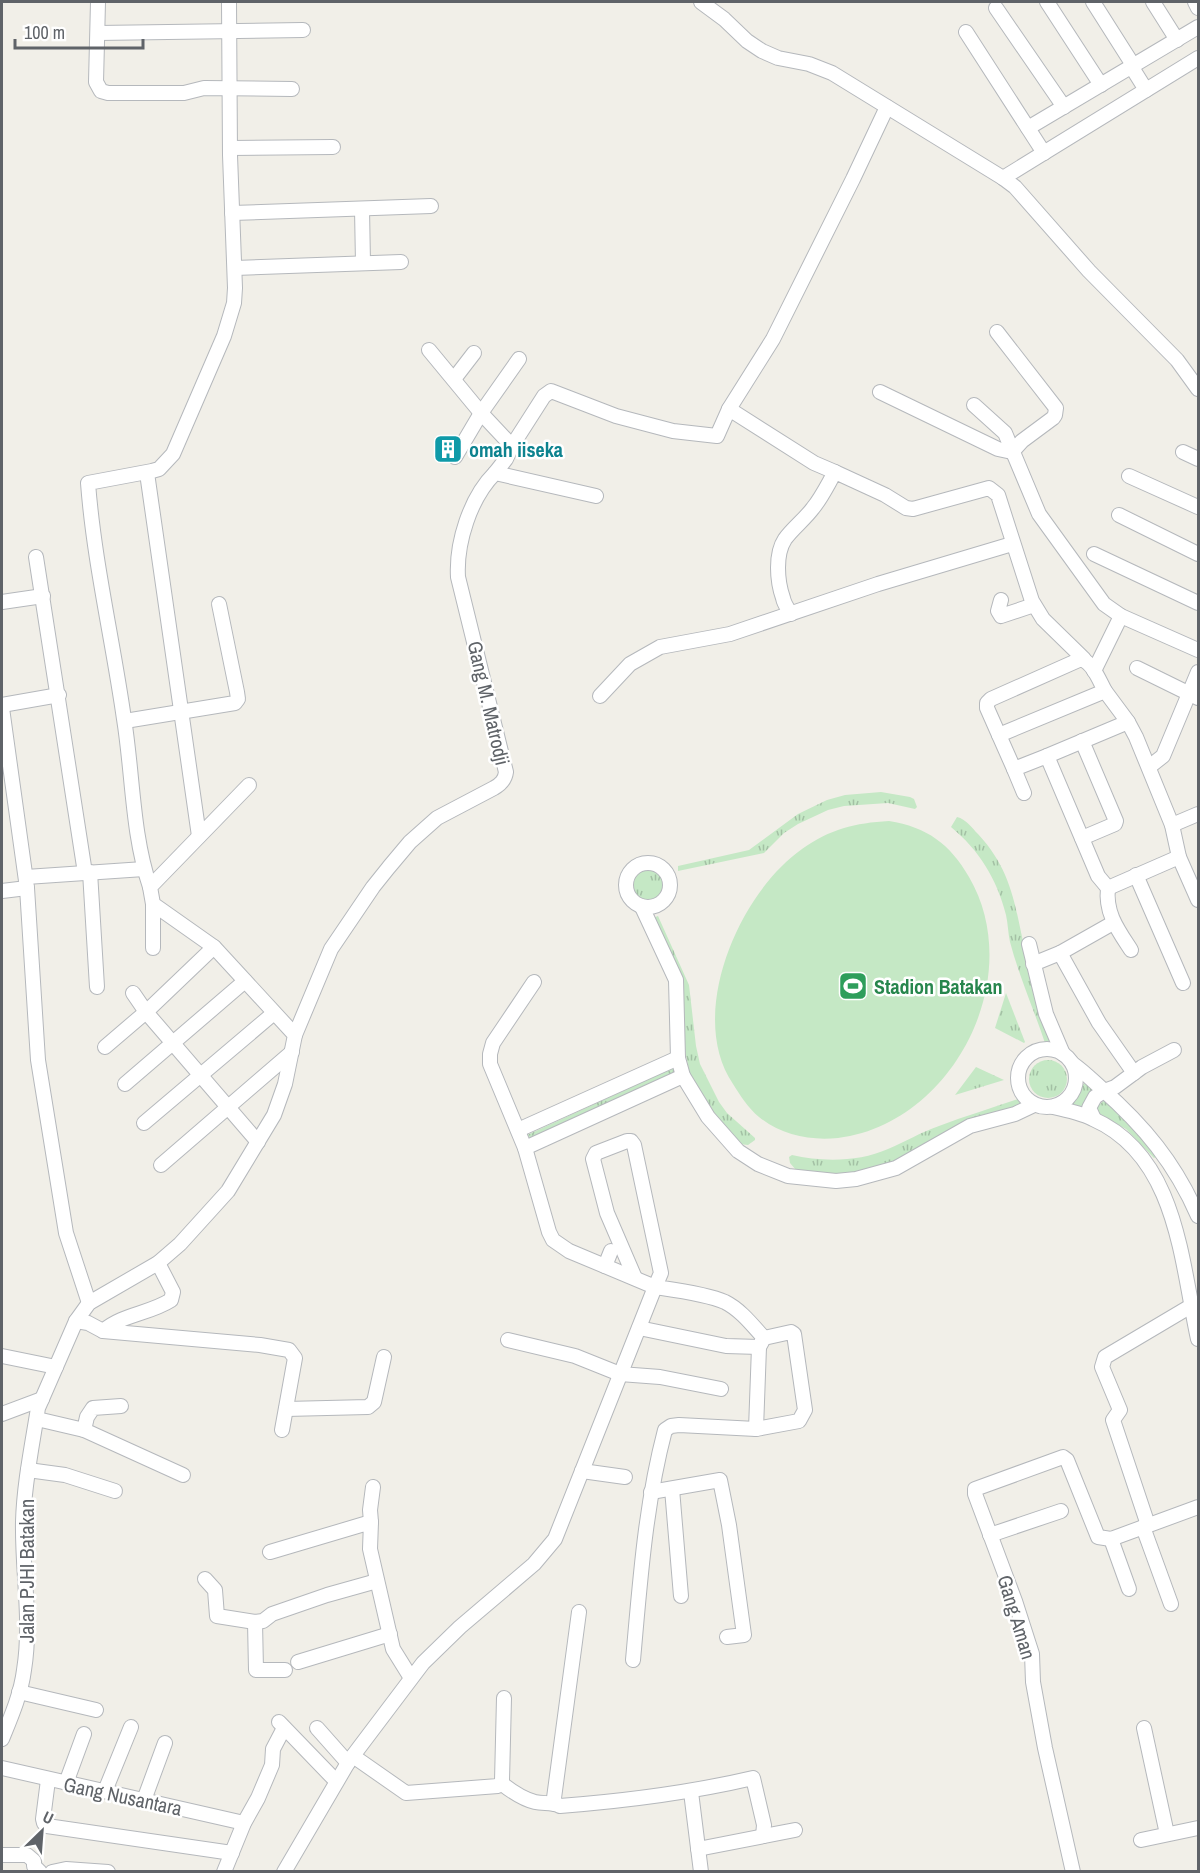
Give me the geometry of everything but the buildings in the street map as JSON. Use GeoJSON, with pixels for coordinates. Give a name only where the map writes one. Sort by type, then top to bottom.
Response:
{"type":"FeatureCollection","features":[{"type":"Feature","properties":{"kind":"street"},"geometry":{"type":"LineString","coordinates":[[98,2],[96,82],[101,91],[108,93],[184,93],[204,88],[292,89]]}},
{"type":"Feature","properties":{"kind":"street"},"geometry":{"type":"LineString","coordinates":[[153,948],[153,904],[144,869],[88,483],[159,469],[173,454],[191,409],[210,372],[234,303],[228,2]]}},
{"type":"Feature","properties":{"kind":"street"},"geometry":{"type":"LineString","coordinates":[[700,2],[762,51],[778,58],[809,64],[832,73],[1004,178],[1015,187],[1089,271],[1177,360],[1198,389]]}},
{"type":"Feature","properties":{"kind":"street"},"geometry":{"type":"LineString","coordinates":[[1047,2],[1101,85]]}},
{"type":"Feature","properties":{"kind":"street"},"geometry":{"type":"LineString","coordinates":[[1093,2],[1146,90]]}},
{"type":"Feature","properties":{"kind":"street"},"geometry":{"type":"LineString","coordinates":[[1153,2],[1177,40]]}},
{"type":"Feature","properties":{"kind":"street"},"geometry":{"type":"LineString","coordinates":[[1195,2],[1198,8]]}},
{"type":"Feature","properties":{"kind":"street"},"geometry":{"type":"LineString","coordinates":[[996,8],[1064,107]]}},
{"type":"Feature","properties":{"kind":"street"},"geometry":{"type":"LineString","coordinates":[[1028,128],[1198,27]]}},
{"type":"Feature","properties":{"kind":"street"},"geometry":{"type":"LineString","coordinates":[[98,33],[303,30]]}},
{"type":"Feature","properties":{"kind":"street"},"geometry":{"type":"LineString","coordinates":[[966,32],[1044,153]]}},
{"type":"Feature","properties":{"kind":"street"},"geometry":{"type":"LineString","coordinates":[[1004,178],[1198,58]]}},
{"type":"Feature","properties":{"kind":"street"},"geometry":{"type":"LineString","coordinates":[[596,496],[495,473],[544,396],[551,392],[616,416],[673,431],[717,436],[729,409],[773,339],[887,106]]}},
{"type":"Feature","properties":{"kind":"street"},"geometry":{"type":"LineString","coordinates":[[230,148],[333,147]]}},
{"type":"Feature","properties":{"kind":"street"},"geometry":{"type":"LineString","coordinates":[[232,213],[431,206]]}},
{"type":"Feature","properties":{"kind":"street"},"geometry":{"type":"LineString","coordinates":[[362,209],[363,263]]}},
{"type":"Feature","properties":{"kind":"street"},"geometry":{"type":"LineString","coordinates":[[235,268],[401,262]]}},
{"type":"Feature","properties":{"kind":"street"},"geometry":{"type":"LineString","coordinates":[[997,332],[1056,408],[1056,415],[1053,418],[1022,441],[1012,452]]}},
{"type":"Feature","properties":{"kind":"street"},"geometry":{"type":"LineString","coordinates":[[429,350],[512,446]]}},
{"type":"Feature","properties":{"kind":"street"},"geometry":{"type":"LineString","coordinates":[[454,379],[474,353]]}},
{"type":"Feature","properties":{"kind":"street"},"geometry":{"type":"LineString","coordinates":[[455,457],[519,359]]}},
{"type":"Feature","properties":{"kind":"street"},"geometry":{"type":"LineString","coordinates":[[880,392],[998,449],[1012,452]]}},
{"type":"Feature","properties":{"kind":"street"},"geometry":{"type":"LineString","coordinates":[[974,405],[1005,433],[1039,514],[1104,604],[1121,616],[1198,650]]}},
{"type":"Feature","properties":{"kind":"street"},"geometry":{"type":"LineString","coordinates":[[729,409],[814,463],[885,495],[906,508],[913,509],[989,488],[998,495],[1012,544],[1034,605],[1043,618],[1094,670],[1105,691],[1156,762],[1179,857],[1198,900]]}},
{"type":"Feature","properties":{"kind":"street"},"geometry":{"type":"LineString","coordinates":[[1183,452],[1198,459]]}},
{"type":"Feature","properties":{"kind":"street"},"geometry":{"type":"LineString","coordinates":[[791,614],[781,593],[780,547],[786,536],[815,506],[835,472]]}},
{"type":"Feature","properties":{"kind":"street"},"geometry":{"type":"LineString","coordinates":[[147,473],[199,836]]}},
{"type":"Feature","properties":{"kind":"street","name":"Gang M. Matrodji"},"geometry":{"type":"LineString","coordinates":[[295,1035],[331,949],[373,887],[403,850],[437,818],[494,788],[506,777],[458,567],[458,554],[475,501],[495,473]]}},
{"type":"Feature","properties":{"kind":"street"},"geometry":{"type":"LineString","coordinates":[[1128,476],[1198,507]]}},
{"type":"Feature","properties":{"kind":"street"},"geometry":{"type":"LineString","coordinates":[[1119,515],[1198,554]]}},
{"type":"Feature","properties":{"kind":"street"},"geometry":{"type":"LineString","coordinates":[[600,696],[630,664],[660,647],[730,634],[878,584],[1012,544]]}},
{"type":"Feature","properties":{"kind":"street"},"geometry":{"type":"LineString","coordinates":[[1094,554],[1198,603]]}},
{"type":"Feature","properties":{"kind":"street"},"geometry":{"type":"LineString","coordinates":[[36,557],[87,872],[97,987]]}},
{"type":"Feature","properties":{"kind":"street"},"geometry":{"type":"LineString","coordinates":[[2,602],[43,596]]}},
{"type":"Feature","properties":{"kind":"street"},"geometry":{"type":"LineString","coordinates":[[1001,600],[998,611],[1001,616],[1034,605]]}},
{"type":"Feature","properties":{"kind":"street"},"geometry":{"type":"LineString","coordinates":[[124,721],[235,704],[238,699],[219,604]]}},
{"type":"Feature","properties":{"kind":"street"},"geometry":{"type":"LineString","coordinates":[[1094,670],[1121,616]]}},
{"type":"Feature","properties":{"kind":"street"},"geometry":{"type":"LineString","coordinates":[[1024,793],[987,708],[987,703],[991,699],[1081,658],[1084,659]]}},
{"type":"Feature","properties":{"kind":"street"},"geometry":{"type":"LineString","coordinates":[[1137,668],[1194,696]]}},
{"type":"Feature","properties":{"kind":"street"},"geometry":{"type":"LineString","coordinates":[[1156,762],[1194,696],[1198,672]]}},
{"type":"Feature","properties":{"kind":"street"},"geometry":{"type":"LineString","coordinates":[[999,735],[1105,691]]}},
{"type":"Feature","properties":{"kind":"street"},"geometry":{"type":"LineString","coordinates":[[59,695],[2,706],[27,882],[38,1059],[66,1233],[89,1303],[158,1263],[180,1244],[228,1191],[274,1115],[295,1035],[214,947],[153,904]]}},
{"type":"Feature","properties":{"kind":"street"},"geometry":{"type":"LineString","coordinates":[[1014,769],[1128,722]]}},
{"type":"Feature","properties":{"kind":"street"},"geometry":{"type":"LineString","coordinates":[[1082,741],[1116,821],[1112,826],[1082,838]]}},
{"type":"Feature","properties":{"kind":"street"},"geometry":{"type":"LineString","coordinates":[[1047,756],[1098,876],[1108,888],[1107,899],[1113,923],[1131,950]]}},
{"type":"Feature","properties":{"kind":"street"},"geometry":{"type":"LineString","coordinates":[[150,887],[249,785]]}},
{"type":"Feature","properties":{"kind":"street"},"geometry":{"type":"LineString","coordinates":[[1172,825],[1198,814]]}},
{"type":"Feature","properties":{"kind":"street"},"geometry":{"type":"LineString","coordinates":[[1108,888],[1179,857]]}},
{"type":"Feature","properties":{"kind":"street"},"geometry":{"type":"LineString","coordinates":[[2,891],[27,882],[87,872],[144,869]]}},
{"type":"Feature","properties":{"kind":"street"},"geometry":{"type":"LineString","coordinates":[[1136,875],[1183,983]]}},
{"type":"Feature","properties":{"kind":"street"},"geometry":{"type":"LineString","coordinates":[[642,907],[676,980],[678,1058],[683,1076],[708,1117],[738,1151],[758,1164],[788,1176],[836,1181],[856,1179],[896,1168],[970,1126],[1015,1114],[1035,1105],[1053,1107],[1094,1119],[1117,1132],[1141,1156],[1152,1170],[1166,1199],[1180,1245],[1198,1339]]}},
{"type":"Feature","properties":{"kind":"street"},"geometry":{"type":"LineString","coordinates":[[1033,964],[1060,953],[1113,923]]}},
{"type":"Feature","properties":{"kind":"street"},"geometry":{"type":"LineString","coordinates":[[1029,944],[1046,1014],[1076,1075],[1076,1086],[1071,1096],[1053,1107]]}},
{"type":"Feature","properties":{"kind":"street"},"geometry":{"type":"LineString","coordinates":[[105,1047],[146,1012],[214,947]]}},
{"type":"Feature","properties":{"kind":"street"},"geometry":{"type":"LineString","coordinates":[[1060,953],[1093,1013],[1134,1073]]}},
{"type":"Feature","properties":{"kind":"street"},"geometry":{"type":"LineString","coordinates":[[125,1084],[245,981]]}},
{"type":"Feature","properties":{"kind":"street"},"geometry":{"type":"LineString","coordinates":[[534,982],[493,1043],[490,1064],[525,1148],[553,1240],[569,1251],[655,1287],[725,1302],[741,1314],[762,1342],[756,1429]]}},
{"type":"Feature","properties":{"kind":"street"},"geometry":{"type":"LineString","coordinates":[[133,993],[146,1012],[258,1142]]}},
{"type":"Feature","properties":{"kind":"street"},"geometry":{"type":"LineString","coordinates":[[144,1123],[274,1013]]}},
{"type":"Feature","properties":{"kind":"street"},"geometry":{"type":"LineString","coordinates":[[1035,1105],[1021,1094],[1017,1077],[1023,1061],[1036,1050],[1046,1048],[1068,1059],[1130,1113],[1169,1160],[1198,1216]]}},
{"type":"Feature","properties":{"kind":"street"},"geometry":{"type":"LineString","coordinates":[[1094,1119],[1089,1108],[1095,1097],[1174,1050]]}},
{"type":"Feature","properties":{"kind":"street"},"geometry":{"type":"LineString","coordinates":[[161,1166],[292,1052]]}},
{"type":"Feature","properties":{"kind":"street"},"geometry":{"type":"LineString","coordinates":[[518,1130],[678,1058]]}},
{"type":"Feature","properties":{"kind":"street"},"geometry":{"type":"LineString","coordinates":[[525,1148],[683,1076]]}},
{"type":"Feature","properties":{"kind":"street"},"geometry":{"type":"LineString","coordinates":[[284,1872],[350,1759],[411,1678],[460,1627],[534,1564],[548,1548],[563,1521],[661,1273],[634,1145],[631,1141],[627,1141],[596,1153],[593,1159],[607,1213],[635,1278]]}},
{"type":"Feature","properties":{"kind":"street"},"geometry":{"type":"LineString","coordinates":[[1152,1170],[1169,1160]]}},
{"type":"Feature","properties":{"kind":"street"},"geometry":{"type":"LineString","coordinates":[[1166,1199],[1186,1190]]}},
{"type":"Feature","properties":{"kind":"street"},"geometry":{"type":"LineString","coordinates":[[605,1266],[611,1251]]}},
{"type":"Feature","properties":{"kind":"street"},"geometry":{"type":"LineString","coordinates":[[103,1331],[113,1323],[149,1312],[171,1300],[173,1292],[158,1263]]}},
{"type":"Feature","properties":{"kind":"street","name":"Jalan PJHI Batakan"},"geometry":{"type":"LineString","coordinates":[[2,1739],[7,1712],[19,1692],[25,1669],[27,1633],[23,1520],[36,1419],[42,1399],[76,1321],[89,1303]]}},
{"type":"Feature","properties":{"kind":"street"},"geometry":{"type":"LineString","coordinates":[[1171,1604],[1113,1420],[1120,1410],[1102,1366],[1105,1357],[1191,1306]]}},
{"type":"Feature","properties":{"kind":"street"},"geometry":{"type":"LineString","coordinates":[[76,1321],[88,1323],[103,1331],[260,1345],[290,1350],[295,1358],[282,1430]]}},
{"type":"Feature","properties":{"kind":"street"},"geometry":{"type":"LineString","coordinates":[[633,1660],[645,1523],[665,1430],[671,1426],[756,1429],[799,1421],[805,1410],[794,1334],[788,1331],[762,1342],[726,1346],[639,1328]]}},
{"type":"Feature","properties":{"kind":"street"},"geometry":{"type":"LineString","coordinates":[[508,1340],[575,1356],[620,1374],[660,1377],[722,1389]]}},
{"type":"Feature","properties":{"kind":"street"},"geometry":{"type":"LineString","coordinates":[[2,1356],[56,1367]]}},
{"type":"Feature","properties":{"kind":"street"},"geometry":{"type":"LineString","coordinates":[[286,1409],[368,1407],[374,1402],[384,1357]]}},
{"type":"Feature","properties":{"kind":"street"},"geometry":{"type":"LineString","coordinates":[[2,1414],[42,1399]]}},
{"type":"Feature","properties":{"kind":"street"},"geometry":{"type":"LineString","coordinates":[[84,1430],[87,1417],[93,1408],[121,1406]]}},
{"type":"Feature","properties":{"kind":"street"},"geometry":{"type":"LineString","coordinates":[[36,1419],[84,1430],[183,1475]]}},
{"type":"Feature","properties":{"kind":"street","name":"Gang Aman"},"geometry":{"type":"LineString","coordinates":[[1073,1872],[1043,1737],[1033,1683],[1032,1654],[975,1489],[1060,1456],[1067,1460],[1098,1537],[1111,1539]]}},
{"type":"Feature","properties":{"kind":"street"},"geometry":{"type":"LineString","coordinates":[[28,1470],[65,1475],[115,1491]]}},
{"type":"Feature","properties":{"kind":"street"},"geometry":{"type":"LineString","coordinates":[[582,1471],[625,1477]]}},
{"type":"Feature","properties":{"kind":"street"},"geometry":{"type":"LineString","coordinates":[[651,1492],[720,1480],[744,1635],[727,1637]]}},
{"type":"Feature","properties":{"kind":"street"},"geometry":{"type":"LineString","coordinates":[[373,1487],[370,1510],[370,1549],[393,1649],[411,1678]]}},
{"type":"Feature","properties":{"kind":"street"},"geometry":{"type":"LineString","coordinates":[[672,1489],[681,1596]]}},
{"type":"Feature","properties":{"kind":"street"},"geometry":{"type":"LineString","coordinates":[[1129,1589],[1111,1539],[1198,1507]]}},
{"type":"Feature","properties":{"kind":"street"},"geometry":{"type":"LineString","coordinates":[[990,1535],[1061,1511]]}},
{"type":"Feature","properties":{"kind":"street"},"geometry":{"type":"LineString","coordinates":[[270,1552],[371,1522]]}},
{"type":"Feature","properties":{"kind":"street"},"geometry":{"type":"LineString","coordinates":[[205,1580],[215,1590],[217,1616],[255,1622],[263,1621],[272,1614],[327,1594],[377,1581]]}},
{"type":"Feature","properties":{"kind":"street"},"geometry":{"type":"LineString","coordinates":[[555,1804],[579,1612]]}},
{"type":"Feature","properties":{"kind":"street"},"geometry":{"type":"LineString","coordinates":[[255,1622],[256,1670],[285,1670]]}},
{"type":"Feature","properties":{"kind":"street"},"geometry":{"type":"LineString","coordinates":[[298,1662],[390,1634]]}},
{"type":"Feature","properties":{"kind":"street"},"geometry":{"type":"LineString","coordinates":[[19,1692],[96,1710]]}},
{"type":"Feature","properties":{"kind":"street"},"geometry":{"type":"LineString","coordinates":[[501,1783],[504,1698]]}},
{"type":"Feature","properties":{"kind":"street"},"geometry":{"type":"LineString","coordinates":[[224,1872],[244,1823],[272,1766],[273,1749],[281,1724],[336,1781]]}},
{"type":"Feature","properties":{"kind":"street"},"geometry":{"type":"LineString","coordinates":[[105,1791],[131,1727]]}},
{"type":"Feature","properties":{"kind":"street"},"geometry":{"type":"LineString","coordinates":[[317,1728],[350,1759],[406,1793],[498,1786],[501,1783]]}},
{"type":"Feature","properties":{"kind":"street"},"geometry":{"type":"LineString","coordinates":[[1144,1728],[1167,1834]]}},
{"type":"Feature","properties":{"kind":"street"},"geometry":{"type":"LineString","coordinates":[[66,1782],[84,1734]]}},
{"type":"Feature","properties":{"kind":"street"},"geometry":{"type":"LineString","coordinates":[[144,1800],[165,1743]]}},
{"type":"Feature","properties":{"kind":"street","name":"Gang Nusantara"},"geometry":{"type":"LineString","coordinates":[[2,1768],[244,1823]]}},
{"type":"Feature","properties":{"kind":"street"},"geometry":{"type":"LineString","coordinates":[[501,1783],[536,1803],[560,1806],[691,1792],[753,1779],[765,1828],[763,1836]]}},
{"type":"Feature","properties":{"kind":"street"},"geometry":{"type":"LineString","coordinates":[[48,1780],[43,1819],[48,1826],[232,1853]]}},
{"type":"Feature","properties":{"kind":"street"},"geometry":{"type":"LineString","coordinates":[[691,1792],[701,1872]]}},
{"type":"Feature","properties":{"kind":"street"},"geometry":{"type":"LineString","coordinates":[[1141,1840],[1198,1828]]}},
{"type":"Feature","properties":{"kind":"street"},"geometry":{"type":"LineString","coordinates":[[698,1849],[795,1830]]}},
{"type":"Feature","properties":{"kind":"street"},"geometry":{"type":"LineString","coordinates":[[2,1855],[27,1855],[34,1861],[34,1866],[40,1872]]}},
{"type":"Feature","properties":{"kind":"street"},"geometry":{"type":"LineString","coordinates":[[52,1872],[66,1869],[108,1872]]}},
{"type":"Feature","properties":{"kind":"green space"},"geometry":{"type":"Polygon","coordinates":[[[881,792],[910,797],[914,799],[917,807],[915,809],[888,803],[844,806],[828,810],[784,833],[764,853],[678,871],[678,866],[749,850],[798,814],[827,800],[845,795],[881,792]]]}},
{"type":"Feature","properties":{"kind":"green space"},"geometry":{"type":"Polygon","coordinates":[[[957,817],[969,824],[991,850],[1008,881],[1029,966],[1053,1041],[1048,1044],[1045,1043],[1018,967],[998,889],[978,855],[951,827],[957,817]]]}},
{"type":"Feature","properties":{"kind":"green space","name":"Stadion Batakan"},"geometry":{"type":"Polygon","coordinates":[[[889,821],[915,828],[936,839],[954,855],[969,877],[985,917],[989,958],[984,1000],[968,1040],[945,1076],[915,1106],[879,1127],[838,1138],[817,1139],[786,1132],[768,1123],[751,1110],[733,1084],[720,1056],[715,1024],[718,991],[726,957],[740,924],[758,895],[779,869],[802,849],[823,836],[843,828],[889,821]]]}},
{"type":"Feature","properties":{"kind":"green space"},"geometry":{"type":"Polygon","coordinates":[[[648,867],[662,872],[667,886],[662,900],[648,905],[634,900],[629,886],[634,872],[648,867]]]}},
{"type":"Feature","properties":{"kind":"green space"},"geometry":{"type":"Polygon","coordinates":[[[658,916],[689,985],[700,1064],[727,1113],[755,1138],[748,1145],[739,1144],[712,1115],[691,1079],[682,1037],[683,985],[653,918],[658,916]]]}},
{"type":"Feature","properties":{"kind":"green space"},"geometry":{"type":"Polygon","coordinates":[[[1006,993],[1025,1042],[1024,1043],[995,1028],[1006,993]]]}},
{"type":"Feature","properties":{"kind":"green space"},"geometry":{"type":"Polygon","coordinates":[[[1048,1060],[1062,1065],[1067,1079],[1062,1093],[1048,1098],[1034,1093],[1029,1079],[1034,1065],[1048,1060]]]}},
{"type":"Feature","properties":{"kind":"green space"},"geometry":{"type":"Polygon","coordinates":[[[675,1067],[678,1073],[530,1138],[527,1135],[675,1067]]]}},
{"type":"Feature","properties":{"kind":"green space"},"geometry":{"type":"Polygon","coordinates":[[[976,1067],[1004,1080],[955,1095],[976,1067]]]}},
{"type":"Feature","properties":{"kind":"green space"},"geometry":{"type":"Polygon","coordinates":[[[1085,1083],[1094,1089],[1082,1109],[1075,1108],[1072,1104],[1079,1087],[1085,1083]]]}},
{"type":"Feature","properties":{"kind":"green space"},"geometry":{"type":"Polygon","coordinates":[[[1018,1099],[1022,1105],[894,1162],[863,1171],[835,1175],[796,1170],[790,1163],[789,1157],[792,1155],[840,1160],[877,1153],[932,1128],[1018,1099]]]}},
{"type":"Feature","properties":{"kind":"green space"},"geometry":{"type":"Polygon","coordinates":[[[1105,1100],[1110,1101],[1159,1155],[1154,1158],[1126,1129],[1099,1115],[1097,1106],[1105,1100]]]}},
{"type":"Feature","properties":{"kind":"place","name":"omah iiseka"},"geometry":{"type":"Point","coordinates":[448,449]}},
{"type":"Feature","properties":{"kind":"place","name":"Stadion Batakan"},"geometry":{"type":"Point","coordinates":[853,986]}}]}
